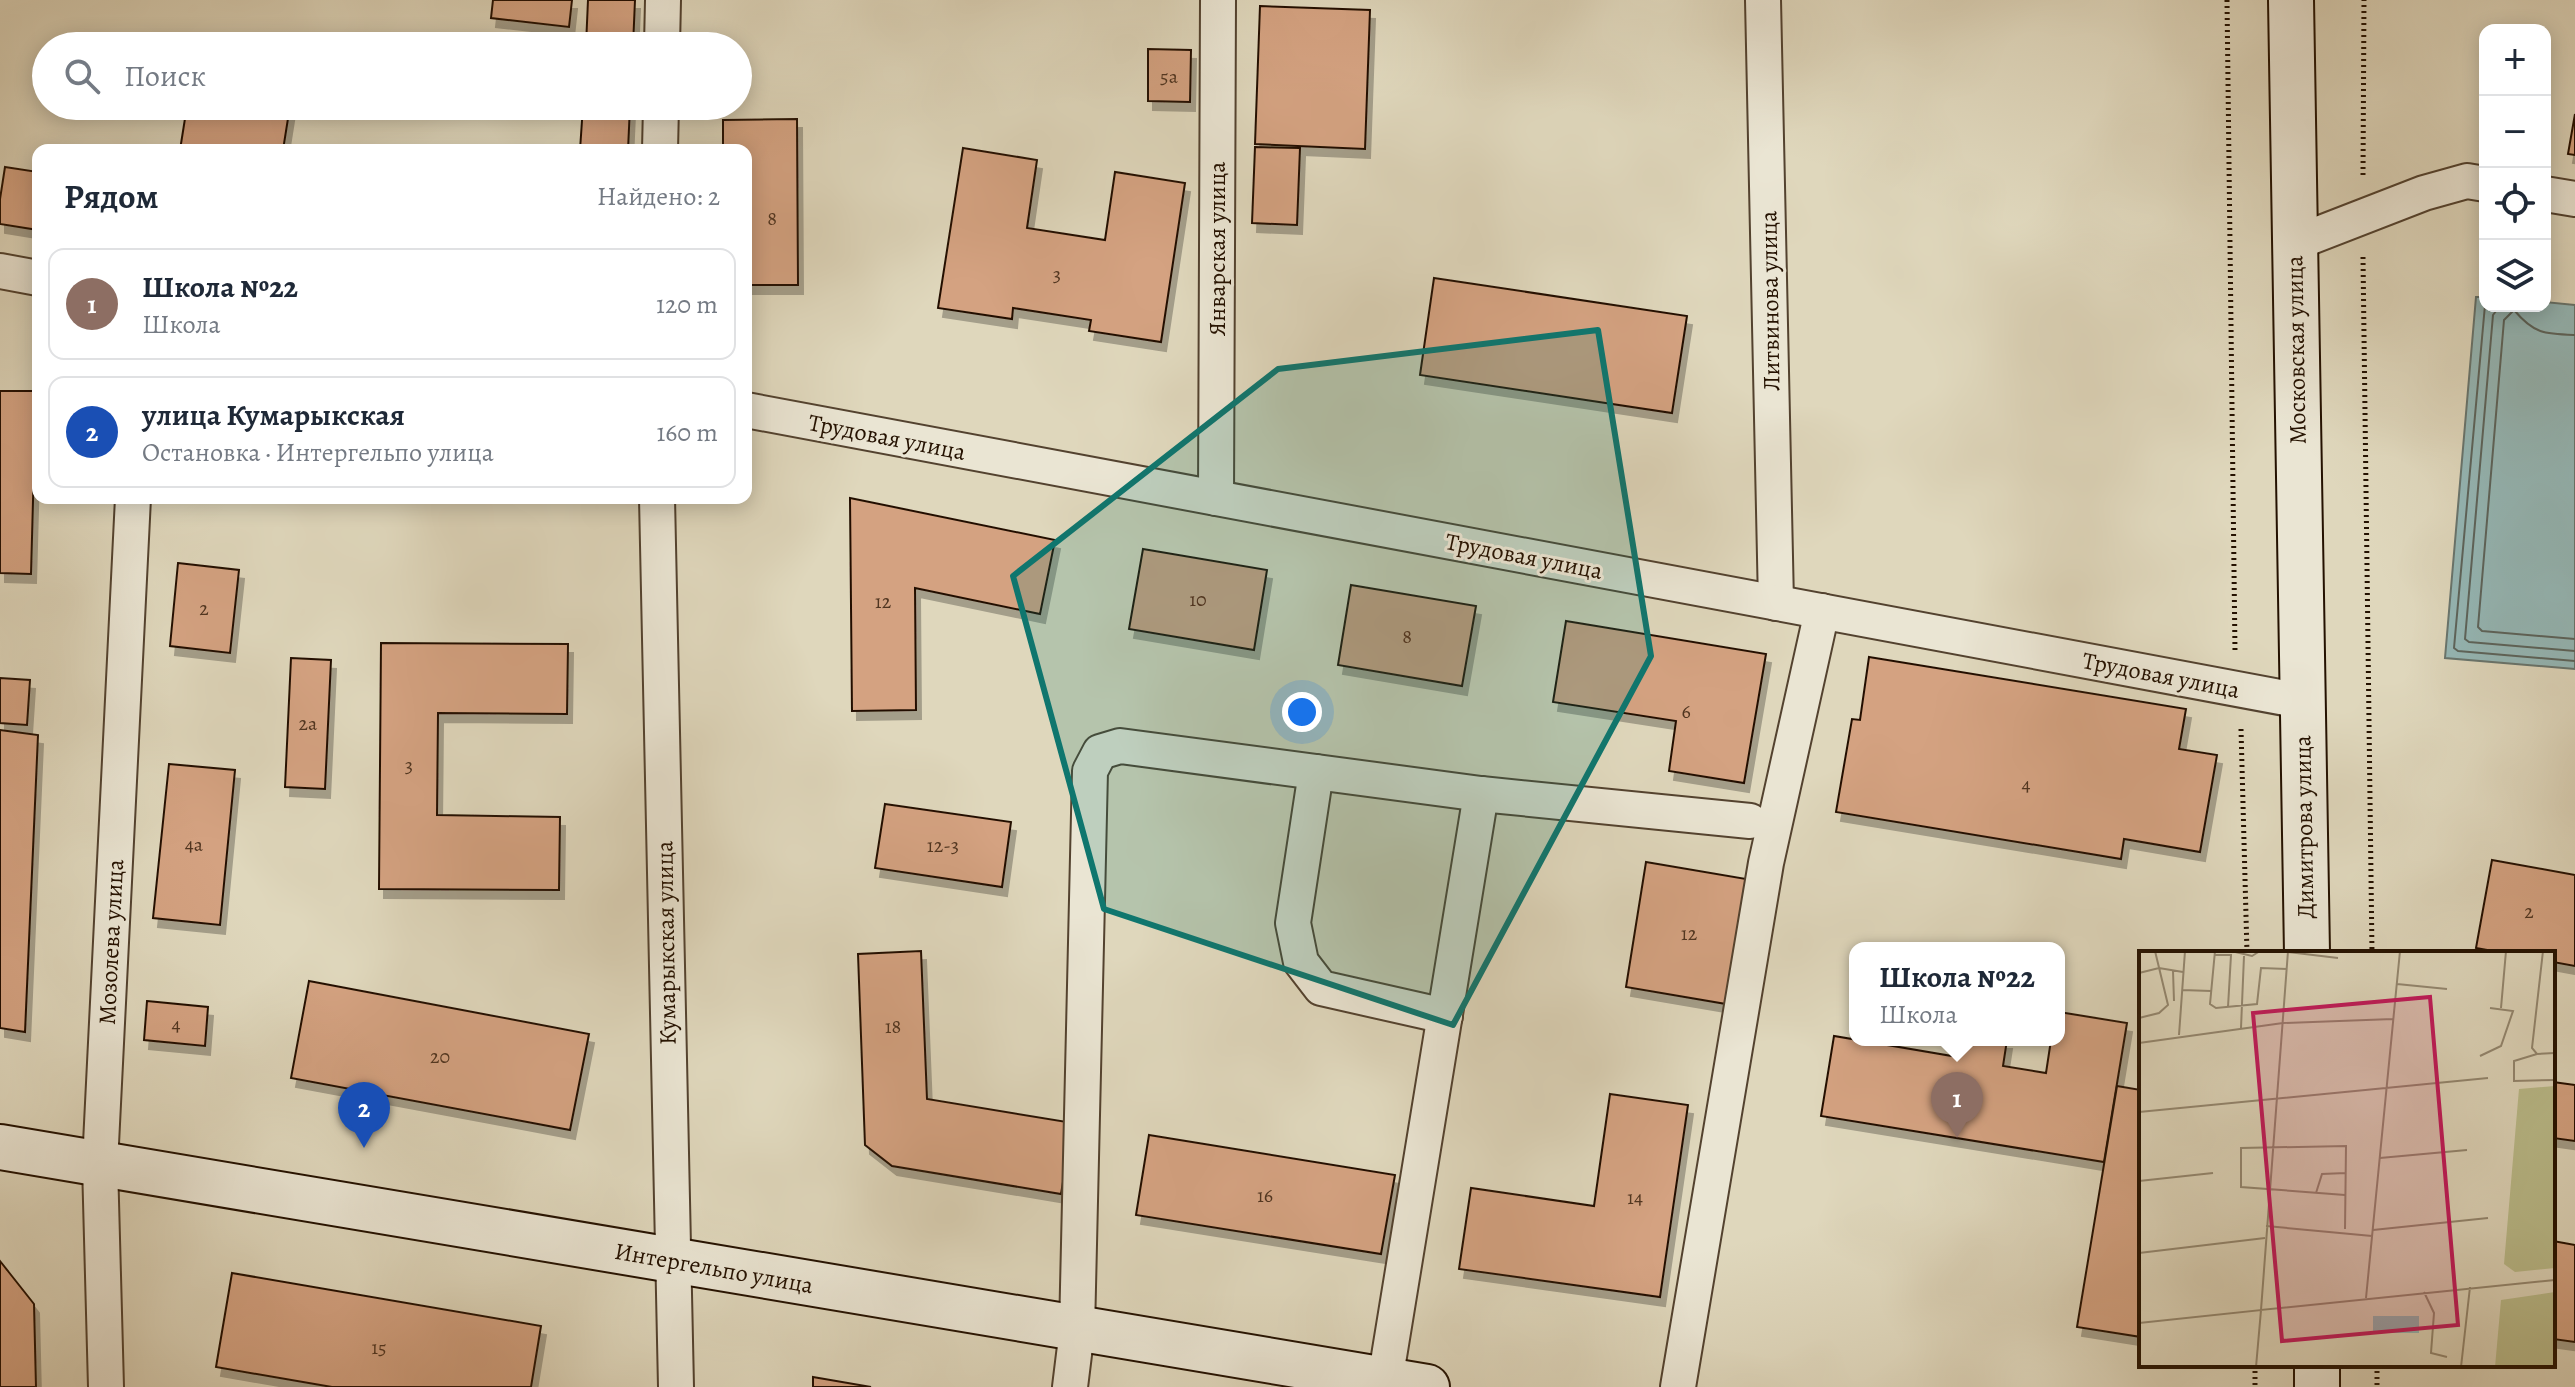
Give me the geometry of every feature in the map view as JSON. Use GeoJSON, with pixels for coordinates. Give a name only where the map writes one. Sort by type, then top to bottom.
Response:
{"type":"FeatureCollection","features":[{"type":"Feature","properties":{"kind":"main road","name":"Московская улица"},"geometry":{"type":"LineString","coordinates":[[2291,0],[2301,701]]}},
{"type":"Feature","properties":{"kind":"main road","name":"Димитрова улица"},"geometry":{"type":"LineString","coordinates":[[2301,701],[2307,951]]}},
{"type":"Feature","properties":{"kind":"main road","name":"Интергельпо улица"},"geometry":{"type":"LineString","coordinates":[[0,1147],[1399,1385]]}},
{"type":"Feature","properties":{"kind":"street"},"geometry":{"type":"LineString","coordinates":[[662,32],[663,0]]}},
{"type":"Feature","properties":{"kind":"street","name":"Январская улица"},"geometry":{"type":"LineString","coordinates":[[1216,498],[1218,0]]}},
{"type":"Feature","properties":{"kind":"street","name":"Литвинова улица"},"geometry":{"type":"LineString","coordinates":[[1763,0],[1776,603]]}},
{"type":"Feature","properties":{"kind":"street"},"geometry":{"type":"LineString","coordinates":[[660,144],[661,120]]}},
{"type":"Feature","properties":{"kind":"street"},"geometry":{"type":"LineString","coordinates":[[2295,243],[2424,193],[2467,181],[2479,183]]}},
{"type":"Feature","properties":{"kind":"street"},"geometry":{"type":"LineString","coordinates":[[2551,195],[2575,199]]}},
{"type":"Feature","properties":{"kind":"street"},"geometry":{"type":"LineString","coordinates":[[0,271],[32,277]]}},
{"type":"Feature","properties":{"kind":"street","name":"Трудовая улица"},"geometry":{"type":"LineString","coordinates":[[752,411],[2301,701]]}},
{"type":"Feature","properties":{"kind":"street","name":"Мозолева улица"},"geometry":{"type":"LineString","coordinates":[[106,1387],[100,1164],[133,504]]}},
{"type":"Feature","properties":{"kind":"street","name":"Кумарыкская улица"},"geometry":{"type":"LineString","coordinates":[[657,504],[676,1387]]}},
{"type":"Feature","properties":{"kind":"street"},"geometry":{"type":"LineString","coordinates":[[1678,1387],[1766,863],[1822,611]]}},
{"type":"Feature","properties":{"kind":"street"},"geometry":{"type":"LineString","coordinates":[[1070,1387],[1077,1330],[1090,771],[1100,752],[1120,746],[1481,794],[1750,821]]}},
{"type":"Feature","properties":{"kind":"street"},"geometry":{"type":"LineString","coordinates":[[1316,772],[1293,923],[1301,962],[1321,988],[1445,1016]]}},
{"type":"Feature","properties":{"kind":"street"},"geometry":{"type":"LineString","coordinates":[[1399,1385],[1445,1016],[1481,794]]}},
{"type":"Feature","properties":{"kind":"path"},"geometry":{"type":"LineString","coordinates":[[2227,0],[2235,689],[2243,746],[2247,951]]}},
{"type":"Feature","properties":{"kind":"path"},"geometry":{"type":"LineString","coordinates":[[2364,0],[2363,218],[2372,951]]}},
{"type":"Feature","properties":{"kind":"highlighted area"},"geometry":{"type":"Polygon","coordinates":[[[1598,330],[1651,656],[1453,1025],[1104,909],[1013,576],[1278,369],[1598,330]]]}},
{"type":"Feature","properties":{"kind":"water"},"geometry":{"type":"Polygon","coordinates":[[[2476,297],[2479,297],[2479,312],[2551,312],[2551,303],[2575,305],[2575,669],[2445,658],[2476,297]]]}},
{"type":"Feature","properties":{"kind":"building"},"geometry":{"type":"Polygon","coordinates":[[[493,0],[572,0],[569,27],[491,18],[493,0]]]}},
{"type":"Feature","properties":{"kind":"building"},"geometry":{"type":"Polygon","coordinates":[[[588,0],[635,0],[634,32],[587,32],[588,0]]]}},
{"type":"Feature","properties":{"kind":"building"},"geometry":{"type":"Polygon","coordinates":[[[1260,6],[1370,10],[1365,149],[1255,144],[1260,6]]]}},
{"type":"Feature","properties":{"kind":"building"},"geometry":{"type":"Polygon","coordinates":[[[1148,49],[1191,50],[1190,102],[1148,101],[1148,49]]]}},
{"type":"Feature","properties":{"kind":"building"},"geometry":{"type":"Polygon","coordinates":[[[2575,114],[2575,155],[2568,154],[2575,114]]]}},
{"type":"Feature","properties":{"kind":"building"},"geometry":{"type":"Polygon","coordinates":[[[797,119],[798,285],[752,285],[752,144],[723,144],[723,120],[797,119]]]}},
{"type":"Feature","properties":{"kind":"building"},"geometry":{"type":"Polygon","coordinates":[[[185,120],[288,120],[284,144],[181,144],[185,120]]]}},
{"type":"Feature","properties":{"kind":"building"},"geometry":{"type":"Polygon","coordinates":[[[582,120],[629,120],[628,144],[580,144],[582,120]]]}},
{"type":"Feature","properties":{"kind":"building"},"geometry":{"type":"Polygon","coordinates":[[[1255,147],[1300,148],[1297,225],[1252,223],[1255,147]]]}},
{"type":"Feature","properties":{"kind":"building"},"geometry":{"type":"Polygon","coordinates":[[[963,148],[1037,160],[1027,228],[1105,240],[1115,172],[1185,183],[1161,342],[1089,331],[1091,320],[1013,308],[1012,319],[938,308],[963,148]]]}},
{"type":"Feature","properties":{"kind":"building"},"geometry":{"type":"Polygon","coordinates":[[[5,167],[32,171],[32,229],[0,224],[5,167]]]}},
{"type":"Feature","properties":{"kind":"building"},"geometry":{"type":"Polygon","coordinates":[[[1434,278],[1687,316],[1672,413],[1420,375],[1434,278]]]}},
{"type":"Feature","properties":{"kind":"building"},"geometry":{"type":"Polygon","coordinates":[[[0,391],[32,391],[31,574],[0,573],[0,391]]]}},
{"type":"Feature","properties":{"kind":"building"},"geometry":{"type":"Polygon","coordinates":[[[850,498],[1055,540],[1040,614],[915,588],[916,710],[852,711],[850,498]]]}},
{"type":"Feature","properties":{"kind":"building"},"geometry":{"type":"Polygon","coordinates":[[[1143,549],[1267,570],[1254,650],[1129,629],[1143,549]]]}},
{"type":"Feature","properties":{"kind":"building"},"geometry":{"type":"Polygon","coordinates":[[[178,563],[239,570],[230,653],[170,646],[178,563]]]}},
{"type":"Feature","properties":{"kind":"building"},"geometry":{"type":"Polygon","coordinates":[[[1351,585],[1476,606],[1462,686],[1338,665],[1351,585]]]}},
{"type":"Feature","properties":{"kind":"building"},"geometry":{"type":"Polygon","coordinates":[[[1566,621],[1766,654],[1744,783],[1669,771],[1676,721],[1553,702],[1566,621]]]}},
{"type":"Feature","properties":{"kind":"building"},"geometry":{"type":"Polygon","coordinates":[[[381,643],[568,644],[567,714],[438,713],[437,815],[560,817],[559,890],[379,889],[381,643]]]}},
{"type":"Feature","properties":{"kind":"building"},"geometry":{"type":"Polygon","coordinates":[[[1869,657],[2186,709],[2179,749],[2217,755],[2200,852],[2124,839],[2121,859],[1836,812],[1852,719],[1860,720],[1869,657]]]}},
{"type":"Feature","properties":{"kind":"building"},"geometry":{"type":"Polygon","coordinates":[[[291,658],[331,660],[325,789],[285,787],[291,658]]]}},
{"type":"Feature","properties":{"kind":"building"},"geometry":{"type":"Polygon","coordinates":[[[0,678],[30,680],[27,725],[0,723],[0,678]]]}},
{"type":"Feature","properties":{"kind":"building"},"geometry":{"type":"Polygon","coordinates":[[[0,730],[38,735],[25,1032],[0,1028],[0,730]]]}},
{"type":"Feature","properties":{"kind":"building"},"geometry":{"type":"Polygon","coordinates":[[[169,764],[235,770],[220,925],[153,918],[169,764]]]}},
{"type":"Feature","properties":{"kind":"building"},"geometry":{"type":"Polygon","coordinates":[[[885,804],[1011,822],[1002,887],[875,868],[885,804]]]}},
{"type":"Feature","properties":{"kind":"building"},"geometry":{"type":"Polygon","coordinates":[[[2492,860],[2575,875],[2575,966],[2555,962],[2555,951],[2476,948],[2492,860]]]}},
{"type":"Feature","properties":{"kind":"building"},"geometry":{"type":"Polygon","coordinates":[[[1646,862],[1752,880],[1732,1005],[1626,987],[1646,862]]]}},
{"type":"Feature","properties":{"kind":"building"},"geometry":{"type":"Polygon","coordinates":[[[921,951],[927,1099],[1073,1123],[1061,1194],[892,1166],[865,1145],[858,954],[921,951]]]}},
{"type":"Feature","properties":{"kind":"building"},"geometry":{"type":"Polygon","coordinates":[[[309,981],[589,1034],[570,1130],[291,1078],[309,981]]]}},
{"type":"Feature","properties":{"kind":"building"},"geometry":{"type":"Polygon","coordinates":[[[147,1001],[208,1007],[205,1046],[144,1040],[147,1001]]]}},
{"type":"Feature","properties":{"kind":"building"},"geometry":{"type":"Polygon","coordinates":[[[2065,1013],[2127,1023],[2104,1162],[1821,1116],[1834,1036],[1849,1039],[1849,1046],[1893,1046],[1952,1056],[1954,1046],[2006,1046],[2003,1066],[2046,1073],[2050,1046],[2065,1046],[2065,1013]]]}},
{"type":"Feature","properties":{"kind":"building"},"geometry":{"type":"Polygon","coordinates":[[[2555,1082],[2575,1085],[2575,1141],[2555,1138],[2555,1082]]]}},
{"type":"Feature","properties":{"kind":"building"},"geometry":{"type":"Polygon","coordinates":[[[2117,1086],[2139,1090],[2139,1337],[2077,1327],[2117,1086]]]}},
{"type":"Feature","properties":{"kind":"building"},"geometry":{"type":"Polygon","coordinates":[[[1610,1094],[1688,1105],[1660,1297],[1459,1269],[1471,1188],[1594,1206],[1610,1094]]]}},
{"type":"Feature","properties":{"kind":"building"},"geometry":{"type":"Polygon","coordinates":[[[1149,1135],[1395,1175],[1381,1254],[1136,1215],[1149,1135]]]}},
{"type":"Feature","properties":{"kind":"building"},"geometry":{"type":"Polygon","coordinates":[[[2555,1241],[2575,1245],[2575,1342],[2555,1339],[2555,1241]]]}},
{"type":"Feature","properties":{"kind":"building"},"geometry":{"type":"Polygon","coordinates":[[[0,1261],[34,1304],[36,1387],[0,1387],[0,1261]]]}},
{"type":"Feature","properties":{"kind":"building"},"geometry":{"type":"Polygon","coordinates":[[[232,1273],[541,1326],[531,1387],[332,1387],[216,1367],[232,1273]]]}},
{"type":"Feature","properties":{"kind":"building"},"geometry":{"type":"Polygon","coordinates":[[[813,1377],[871,1387],[813,1387],[813,1377]]]}},
{"type":"Feature","properties":{"kind":"place","name":"Школа №22"},"geometry":{"type":"Point","coordinates":[1957,1138]}},
{"type":"Feature","properties":{"kind":"place","name":"улица Кумарыкская"},"geometry":{"type":"Point","coordinates":[364,1148]}}]}
